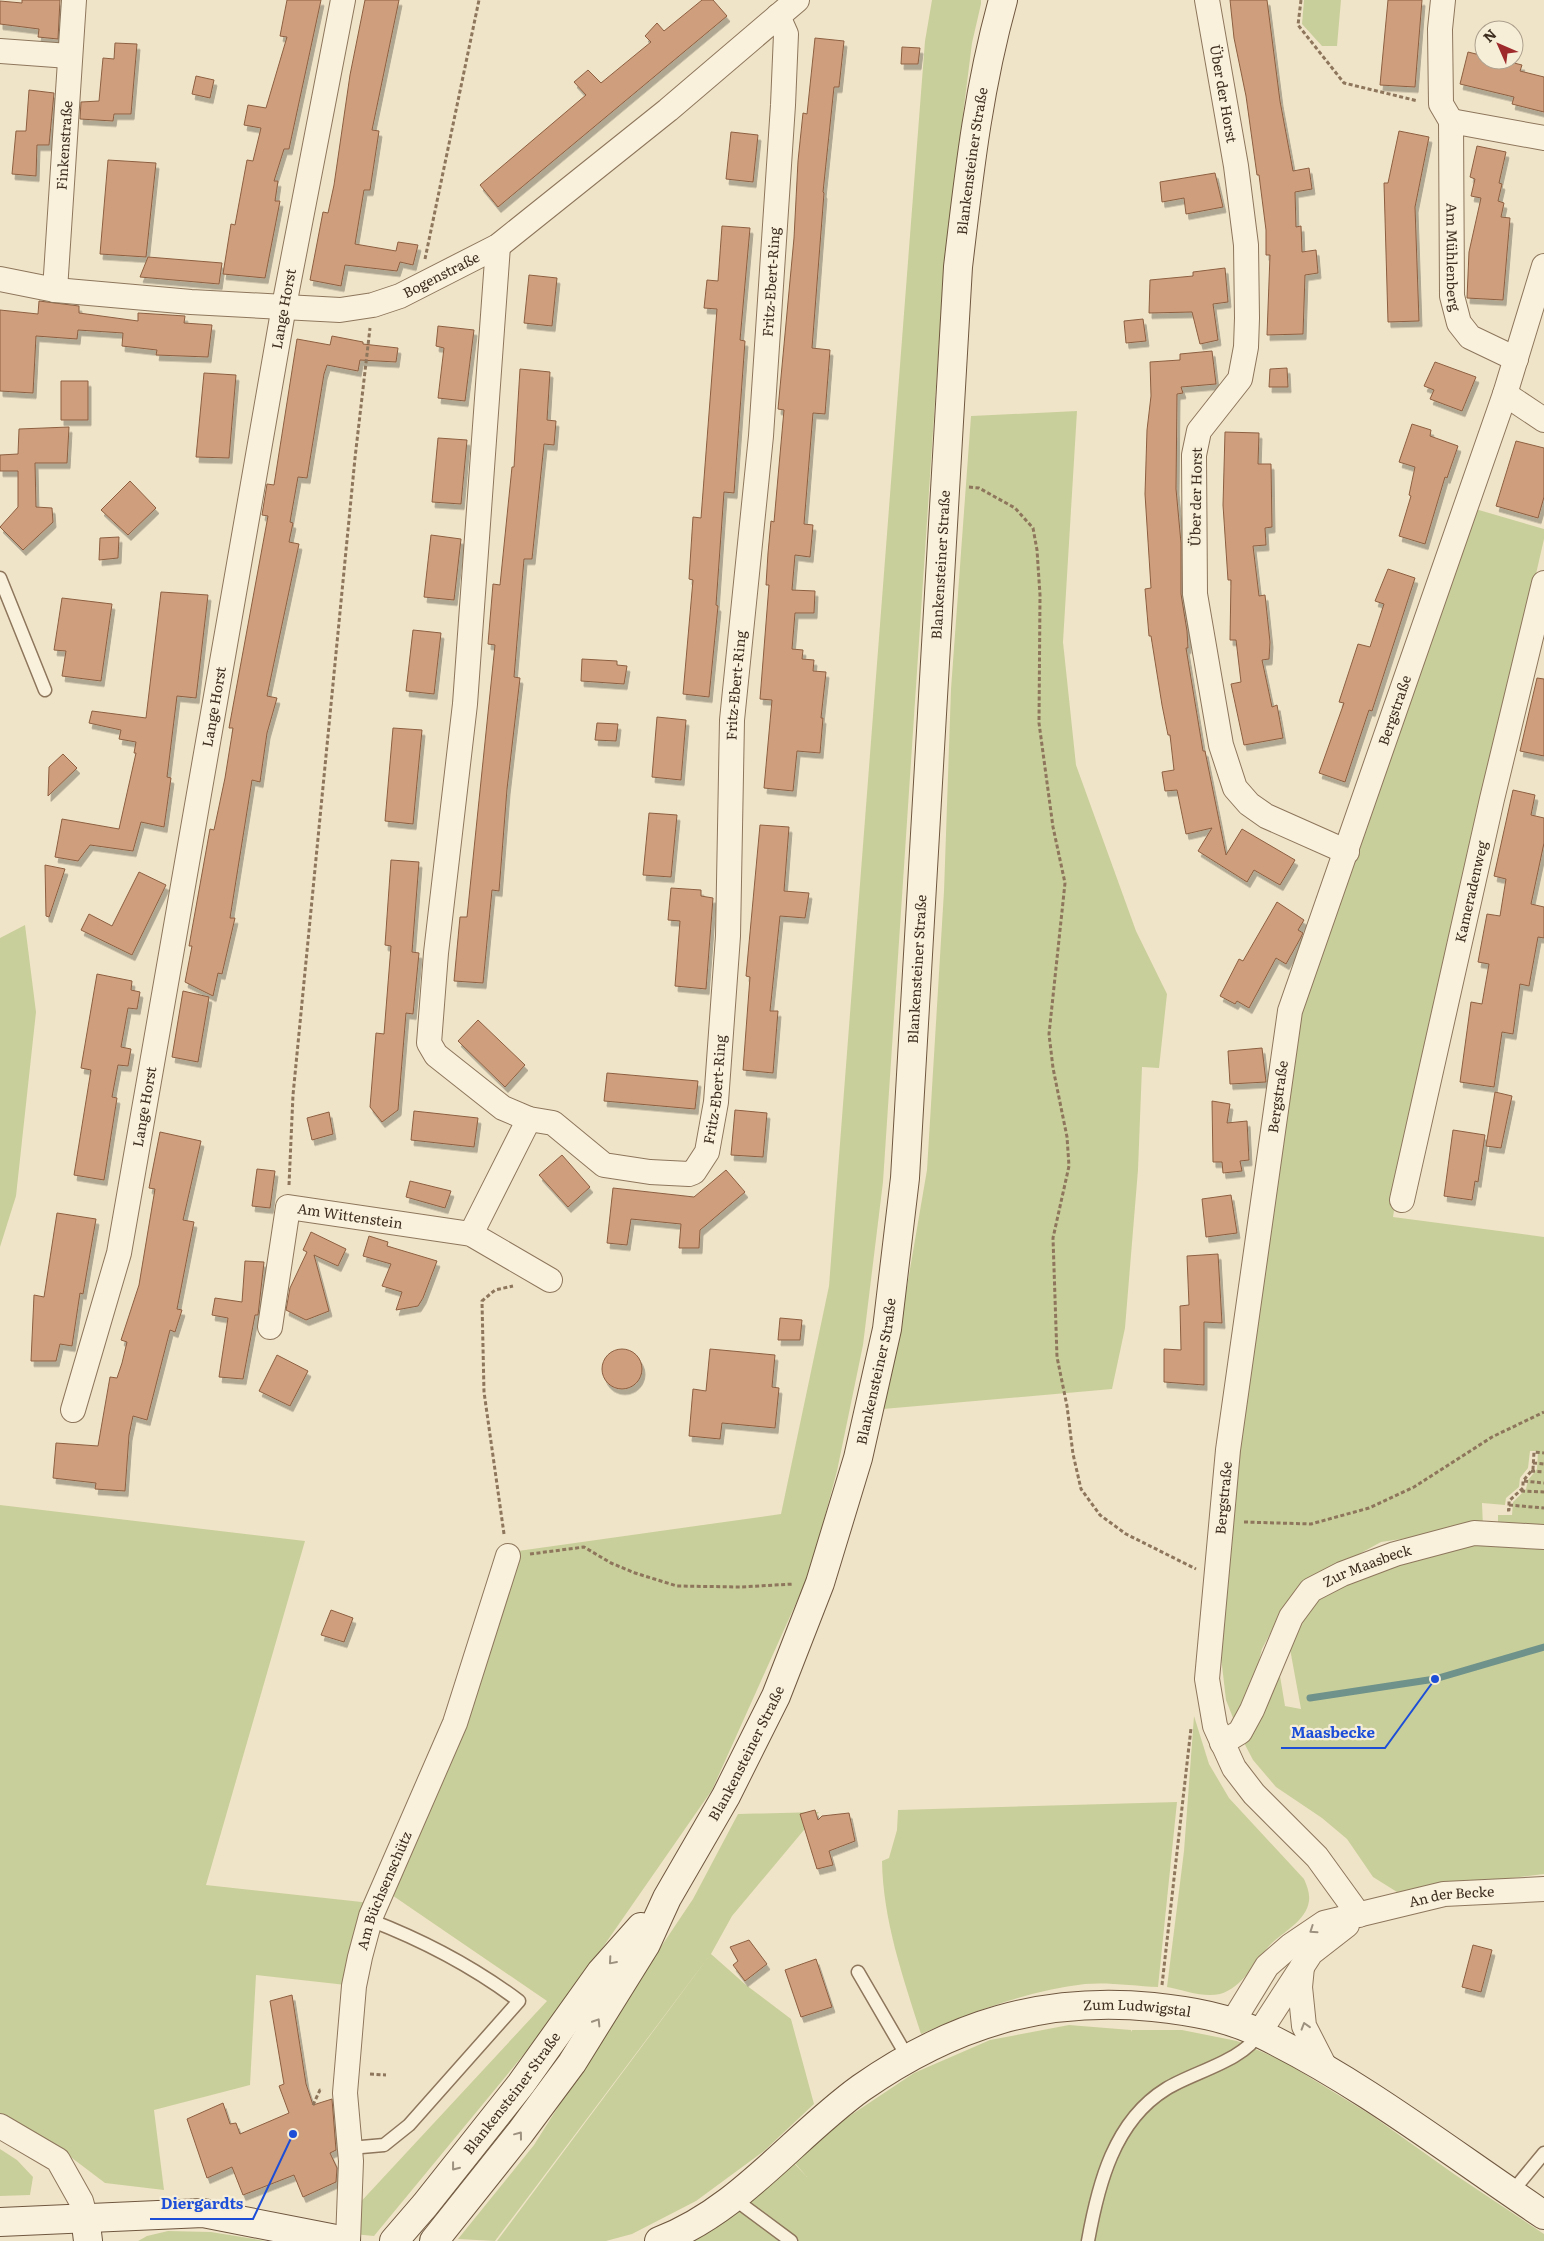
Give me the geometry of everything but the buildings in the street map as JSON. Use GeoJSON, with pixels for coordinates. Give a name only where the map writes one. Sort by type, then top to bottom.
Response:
{"type":"FeatureCollection","features":[{"type":"Feature","properties":{"kind":"main road","name":"Blankensteiner Straße"},"geometry":{"type":"LineString","coordinates":[[434,2241],[572,2063],[646,1944],[667,1898],[726,1796],[776,1696],[820,1583],[858,1458],[887,1329],[906,1178],[958,267],[973,133],[989,50],[1003,0]]}},
{"type":"Feature","properties":{"kind":"main road","name":"Blankensteiner Straße"},"geometry":{"type":"LineString","coordinates":[[394,2241],[521,2084],[601,1972],[667,1898]]}},
{"type":"Feature","properties":{"kind":"main road","name":"Zum Ludwigstal"},"geometry":{"type":"LineString","coordinates":[[659,2241],[704,2219],[733,2198],[861,2089],[908,2058],[986,2023],[1026,2012],[1069,2005],[1105,2003],[1184,2010],[1260,2032],[1364,2091],[1544,2215]]}},
{"type":"Feature","properties":{"kind":"main road","name":"Am Büchsenschütz"},"geometry":{"type":"LineString","coordinates":[[0,2222],[86,2229],[203,2213],[347,2241]]}},
{"type":"Feature","properties":{"kind":"street","name":"Finkenstraße"},"geometry":{"type":"LineString","coordinates":[[55,290],[74,0]]}},
{"type":"Feature","properties":{"kind":"street","name":"Lange Horst"},"geometry":{"type":"LineString","coordinates":[[73,1410],[119,1253],[284,306],[343,0]]}},
{"type":"Feature","properties":{"kind":"street","name":"Bogenstraße"},"geometry":{"type":"LineString","coordinates":[[0,279],[55,290],[191,302],[340,310],[373,305],[400,296],[498,246],[668,110],[797,0]]}},
{"type":"Feature","properties":{"kind":"street","name":"Über der Horst"},"geometry":{"type":"LineString","coordinates":[[1207,0],[1236,166],[1246,245],[1247,318],[1246,346],[1240,379],[1199,431],[1194,455],[1197,604],[1221,745],[1235,788],[1248,804],[1266,816],[1346,852]]}},
{"type":"Feature","properties":{"kind":"street","name":"Am Mühlenberg"},"geometry":{"type":"LineString","coordinates":[[1443,0],[1440,29],[1446,113],[1452,296],[1459,323],[1470,337],[1516,359]]}},
{"type":"Feature","properties":{"kind":"street","name":"Fritz-Ebert-Ring"},"geometry":{"type":"LineString","coordinates":[[498,246],[466,704],[436,953],[429,1043],[436,1054],[503,1108],[529,1119],[553,1124],[600,1162],[618,1168],[688,1174],[694,1172],[703,1161],[710,1144],[716,1102],[728,936],[732,720],[761,436],[783,105],[786,34],[778,16]]}},
{"type":"Feature","properties":{"kind":"street"},"geometry":{"type":"LineString","coordinates":[[0,51],[70,56]]}},
{"type":"Feature","properties":{"kind":"street"},"geometry":{"type":"LineString","coordinates":[[1446,113],[1544,138]]}},
{"type":"Feature","properties":{"kind":"street","name":"Bergstraße"},"geometry":{"type":"LineString","coordinates":[[1359,1915],[1318,1857],[1254,1794],[1234,1768],[1214,1726],[1207,1679],[1228,1450],[1290,1011],[1505,394],[1544,266]]}},
{"type":"Feature","properties":{"kind":"street"},"geometry":{"type":"LineString","coordinates":[[1505,394],[1544,420]]}},
{"type":"Feature","properties":{"kind":"street","name":"Kameradenweg"},"geometry":{"type":"LineString","coordinates":[[1402,1200],[1492,799],[1544,583]]}},
{"type":"Feature","properties":{"kind":"street"},"geometry":{"type":"LineString","coordinates":[[471,1234],[529,1119]]}},
{"type":"Feature","properties":{"kind":"street","name":"Am Wittenstein"},"geometry":{"type":"LineString","coordinates":[[270,1327],[288,1207],[471,1234],[550,1280]]}},
{"type":"Feature","properties":{"kind":"street","name":"Zur Maasbeck"},"geometry":{"type":"LineString","coordinates":[[1222,1743],[1240,1732],[1252,1710],[1291,1616],[1312,1590],[1342,1574],[1395,1554],[1474,1533],[1544,1537]]}},
{"type":"Feature","properties":{"kind":"street","name":"Am Büchsenschütz"},"geometry":{"type":"LineString","coordinates":[[347,2241],[350,2148],[345,2093],[353,1996],[370,1920],[455,1723],[508,1556]]}},
{"type":"Feature","properties":{"kind":"street","name":"An der Becke"},"geometry":{"type":"LineString","coordinates":[[1232,2023],[1268,1966],[1290,1946],[1324,1923],[1444,1894],[1544,1889]]}},
{"type":"Feature","properties":{"kind":"street","name":"An der Becke"},"geometry":{"type":"LineString","coordinates":[[1260,2032],[1310,1953],[1359,1915]]}},
{"type":"Feature","properties":{"kind":"street"},"geometry":{"type":"LineString","coordinates":[[1302,1967],[1300,1987],[1304,2026],[1326,2069]]}},
{"type":"Feature","properties":{"kind":"street"},"geometry":{"type":"LineString","coordinates":[[0,2126],[58,2160],[81,2202],[86,2229]]}},
{"type":"Feature","properties":{"kind":"lane"},"geometry":{"type":"LineString","coordinates":[[0,578],[45,690]]}},
{"type":"Feature","properties":{"kind":"lane"},"geometry":{"type":"LineString","coordinates":[[350,2148],[384,2145],[409,2125],[519,2001],[493,1981],[390,1927],[370,1920]]}},
{"type":"Feature","properties":{"kind":"lane"},"geometry":{"type":"LineString","coordinates":[[858,1972],[908,2058]]}},
{"type":"Feature","properties":{"kind":"lane"},"geometry":{"type":"LineString","coordinates":[[1088,2241],[1105,2170],[1119,2138],[1144,2107],[1165,2089],[1226,2060],[1254,2042],[1260,2032]]}},
{"type":"Feature","properties":{"kind":"lane"},"geometry":{"type":"LineString","coordinates":[[1511,2193],[1544,2153]]}},
{"type":"Feature","properties":{"kind":"lane"},"geometry":{"type":"LineString","coordinates":[[733,2198],[791,2241]]}},
{"type":"Feature","properties":{"kind":"path"},"geometry":{"type":"LineString","coordinates":[[419,286],[479,0]]}},
{"type":"Feature","properties":{"kind":"path"},"geometry":{"type":"LineString","coordinates":[[1300,0],[1298,25],[1344,83],[1419,102],[1446,113]]}},
{"type":"Feature","properties":{"kind":"path"},"geometry":{"type":"LineString","coordinates":[[288,1207],[293,1095],[355,458],[373,305]]}},
{"type":"Feature","properties":{"kind":"path"},"geometry":{"type":"LineString","coordinates":[[946,485],[979,488],[1015,508],[1033,528],[1037,550],[1040,595],[1039,723],[1053,827],[1066,883],[1049,1034],[1053,1068],[1067,1137],[1069,1166],[1053,1238],[1057,1357],[1067,1406],[1072,1454],[1082,1489],[1100,1515],[1126,1534],[1216,1579]]}},
{"type":"Feature","properties":{"kind":"path"},"geometry":{"type":"LineString","coordinates":[[514,1286],[496,1290],[482,1301],[484,1392],[496,1486],[508,1556],[584,1547],[627,1570],[678,1586],[740,1587],[820,1583]]}},
{"type":"Feature","properties":{"kind":"path"},"geometry":{"type":"LineString","coordinates":[[1221,1521],[1311,1524],[1369,1508],[1414,1487],[1492,1438],[1544,1412]]}},
{"type":"Feature","properties":{"kind":"path"},"geometry":{"type":"LineString","coordinates":[[1544,1453],[1534,1452],[1531,1471],[1523,1481],[1520,1490],[1509,1501],[1510,1506],[1544,1508]]}},
{"type":"Feature","properties":{"kind":"path"},"geometry":{"type":"LineString","coordinates":[[1533,1463],[1544,1464]]}},
{"type":"Feature","properties":{"kind":"path"},"geometry":{"type":"LineString","coordinates":[[1531,1471],[1544,1472]]}},
{"type":"Feature","properties":{"kind":"path"},"geometry":{"type":"LineString","coordinates":[[1523,1481],[1544,1483]]}},
{"type":"Feature","properties":{"kind":"path"},"geometry":{"type":"LineString","coordinates":[[1520,1490],[1544,1492]]}},
{"type":"Feature","properties":{"kind":"path"},"geometry":{"type":"LineString","coordinates":[[1157,2007],[1162,1987],[1192,1722]]}},
{"type":"Feature","properties":{"kind":"green space"},"geometry":{"type":"Polygon","coordinates":[[[932,0],[981,0],[981,4],[972,43],[944,266],[883,1182],[863,1345],[837,1471],[810,1572],[712,1790],[553,2019],[374,2236],[353,2234],[355,2208],[547,2001],[386,1891],[518,1551],[781,1514],[829,1286],[925,41],[932,0]]]}},
{"type":"Feature","properties":{"kind":"green space"},"geometry":{"type":"Polygon","coordinates":[[[1304,0],[1341,0],[1337,46],[1322,46],[1302,24],[1304,0]]]}},
{"type":"Feature","properties":{"kind":"green space"},"geometry":{"type":"Polygon","coordinates":[[[1077,411],[1063,642],[1076,765],[1136,931],[1167,994],[1159,1068],[1142,1067],[1138,1170],[1125,1328],[1112,1389],[883,1409],[900,1327],[927,1170],[944,891],[951,689],[971,416],[1077,411]]]}},
{"type":"Feature","properties":{"kind":"green space"},"geometry":{"type":"Polygon","coordinates":[[[1472,508],[1544,529],[1544,539],[1404,1149],[1393,1217],[1544,1237],[1544,1531],[1498,1528],[1498,1515],[1512,1515],[1513,1502],[1526,1489],[1528,1480],[1537,1469],[1538,1451],[1530,1451],[1528,1468],[1520,1478],[1519,1487],[1506,1498],[1505,1505],[1482,1503],[1483,1527],[1381,1542],[1319,1576],[1272,1630],[1262,1649],[1256,1672],[1235,1723],[1226,1700],[1221,1657],[1239,1448],[1298,1007],[1472,508]]]}},
{"type":"Feature","properties":{"kind":"green space"},"geometry":{"type":"Polygon","coordinates":[[[25,925],[36,1012],[16,1196],[0,1247],[0,938],[25,925]]]}},
{"type":"Feature","properties":{"kind":"green space"},"geometry":{"type":"Polygon","coordinates":[[[0,1505],[305,1541],[206,1885],[371,1903],[346,1985],[256,1975],[250,2085],[154,2110],[164,2190],[105,2183],[68,2155],[0,2114],[0,1505]]]}},
{"type":"Feature","properties":{"kind":"green space"},"geometry":{"type":"Polygon","coordinates":[[[1544,1543],[1544,1874],[1397,1892],[1373,1877],[1347,1839],[1322,1818],[1276,1787],[1253,1760],[1241,1737],[1279,1670],[1285,1706],[1301,1709],[1288,1638],[1315,1595],[1451,1544],[1544,1543]]]}},
{"type":"Feature","properties":{"kind":"green space"},"geometry":{"type":"Polygon","coordinates":[[[1194,1716],[1209,1764],[1229,1798],[1304,1879],[1309,1895],[1307,1908],[1303,1915],[1269,1946],[1248,1974],[1228,1991],[1214,1995],[1167,1987],[1184,1851],[1194,1716]]]}},
{"type":"Feature","properties":{"kind":"green space"},"geometry":{"type":"Polygon","coordinates":[[[1177,1802],[1158,1987],[1103,1983],[1064,1987],[1001,2003],[921,2034],[895,1949],[883,1883],[882,1861],[889,1858],[897,1830],[898,1810],[1177,1802]]]}},
{"type":"Feature","properties":{"kind":"green space"},"geometry":{"type":"Polygon","coordinates":[[[819,1812],[732,1916],[711,1954],[746,1985],[791,2019],[814,2104],[764,2151],[696,2201],[632,2234],[606,2241],[497,2241],[710,1955],[495,2241],[458,2239],[534,2145],[628,1996],[693,1899],[738,1814],[819,1812]]]}},
{"type":"Feature","properties":{"kind":"green space"},"geometry":{"type":"Polygon","coordinates":[[[1069,2025],[1131,2030],[1132,2032],[1132,2030],[1182,2030],[1237,2041],[1283,2061],[1371,2115],[1454,2174],[1544,2234],[1544,2241],[680,2241],[793,2162],[807,2177],[794,2162],[842,2121],[914,2073],[990,2040],[1069,2025]]]}},
{"type":"Feature","properties":{"kind":"green space"},"geometry":{"type":"Polygon","coordinates":[[[0,2149],[17,2160],[33,2177],[30,2195],[0,2196],[0,2149]]]}},
{"type":"Feature","properties":{"kind":"green space"},"geometry":{"type":"Polygon","coordinates":[[[168,2231],[211,2232],[266,2241],[138,2241],[147,2236],[168,2231]]]}},
{"type":"Feature","properties":{"kind":"waterway"},"geometry":{"type":"LineString","coordinates":[[1310,1698],[1435,1679],[1544,1647]]}},
{"type":"Feature","properties":{"kind":"place","name":"Maasbecke"},"geometry":{"type":"Point","coordinates":[1435,1679]}},
{"type":"Feature","properties":{"kind":"place","name":"Diergardts"},"geometry":{"type":"Point","coordinates":[293,2134]}}]}
